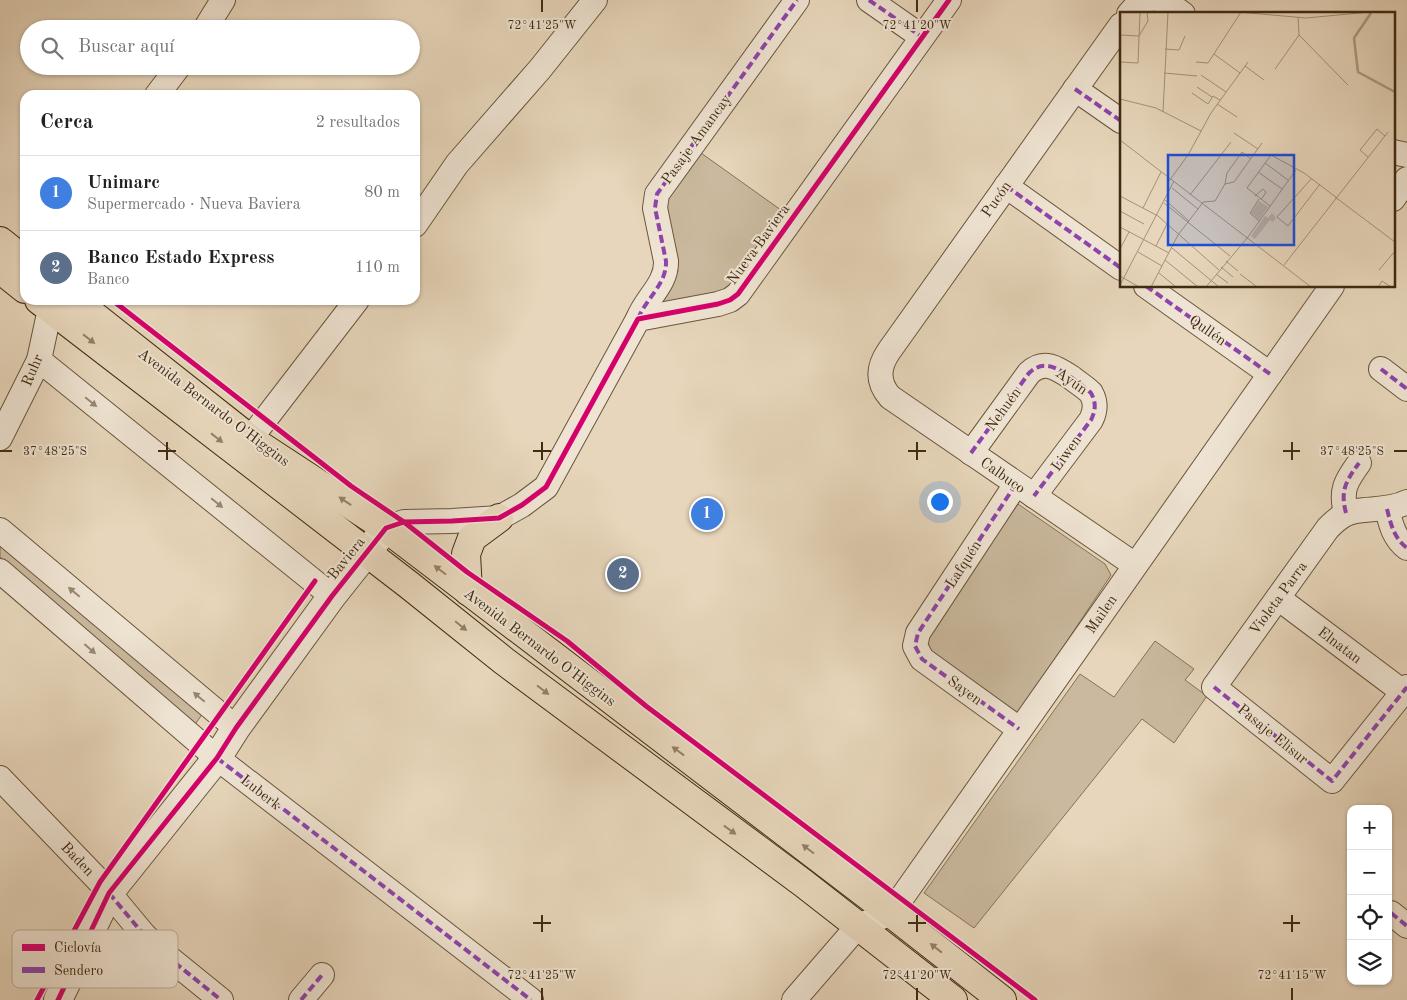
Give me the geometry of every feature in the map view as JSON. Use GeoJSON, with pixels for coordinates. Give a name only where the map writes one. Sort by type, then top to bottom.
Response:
{"type":"FeatureCollection","features":[{"type":"Feature","properties":{"kind":"main road"},"geometry":{"type":"LineString","coordinates":[[0,241],[18,273]]}},
{"type":"Feature","properties":{"kind":"main road","name":"Avenida Bernardo O'Higgins"},"geometry":{"type":"LineString","coordinates":[[59,305],[250,439],[386,528],[891,913],[1002,1000]]}},
{"type":"Feature","properties":{"kind":"main road","name":"Avenida Bernardo O'Higgins"},"geometry":{"type":"LineString","coordinates":[[59,305],[504,661],[803,883],[953,1000]]}},
{"type":"Feature","properties":{"kind":"main road"},"geometry":{"type":"LineString","coordinates":[[468,591],[466,554],[472,538],[499,518]]}},
{"type":"Feature","properties":{"kind":"main road"},"geometry":{"type":"LineString","coordinates":[[612,742],[632,717]]}},
{"type":"Feature","properties":{"kind":"street"},"geometry":{"type":"LineString","coordinates":[[211,20],[223,0]]}},
{"type":"Feature","properties":{"kind":"street"},"geometry":{"type":"LineString","coordinates":[[420,217],[457,164],[540,69],[595,0]]}},
{"type":"Feature","properties":{"kind":"street","name":"Pasaje Amancay"},"geometry":{"type":"LineString","coordinates":[[638,319],[648,299],[664,279],[666,270],[666,261],[655,208],[657,194],[797,0]]}},
{"type":"Feature","properties":{"kind":"street"},"geometry":{"type":"LineString","coordinates":[[869,0],[922,36]]}},
{"type":"Feature","properties":{"kind":"street","name":"Nueva Baviera"},"geometry":{"type":"LineString","coordinates":[[638,319],[718,304],[730,300],[738,294],[949,0]]}},
{"type":"Feature","properties":{"kind":"street"},"geometry":{"type":"LineString","coordinates":[[1131,12],[1137,5],[1148,0]]}},
{"type":"Feature","properties":{"kind":"street"},"geometry":{"type":"LineString","coordinates":[[1160,0],[1180,12]]}},
{"type":"Feature","properties":{"kind":"street","name":"Pucón"},"geometry":{"type":"LineString","coordinates":[[880,377],[883,359],[1120,26]]}},
{"type":"Feature","properties":{"kind":"street"},"geometry":{"type":"LineString","coordinates":[[161,90],[171,75]]}},
{"type":"Feature","properties":{"kind":"street"},"geometry":{"type":"LineString","coordinates":[[1075,89],[1120,120]]}},
{"type":"Feature","properties":{"kind":"street"},"geometry":{"type":"LineString","coordinates":[[1394,152],[1407,156]]}},
{"type":"Feature","properties":{"kind":"street"},"geometry":{"type":"LineString","coordinates":[[1394,198],[1407,179]]}},
{"type":"Feature","properties":{"kind":"street"},"geometry":{"type":"LineString","coordinates":[[1006,186],[1120,267]]}},
{"type":"Feature","properties":{"kind":"street","name":"Qullén"},"geometry":{"type":"LineString","coordinates":[[1149,288],[1270,374]]}},
{"type":"Feature","properties":{"kind":"street","name":"Mailen"},"geometry":{"type":"LineString","coordinates":[[891,913],[1331,288]]}},
{"type":"Feature","properties":{"kind":"street","name":"Ruhr"},"geometry":{"type":"LineString","coordinates":[[0,438],[39,360],[54,305]]}},
{"type":"Feature","properties":{"kind":"street"},"geometry":{"type":"LineString","coordinates":[[250,439],[353,305]]}},
{"type":"Feature","properties":{"kind":"street"},"geometry":{"type":"LineString","coordinates":[[386,528],[404,522],[499,518],[522,505],[546,487],[638,319]]}},
{"type":"Feature","properties":{"kind":"street"},"geometry":{"type":"LineString","coordinates":[[39,360],[332,596]]}},
{"type":"Feature","properties":{"kind":"street","name":"Ayún"},"geometry":{"type":"LineString","coordinates":[[1037,367],[1055,367],[1087,389],[1094,398],[1095,409]]}},
{"type":"Feature","properties":{"kind":"street","name":"Nehuén"},"geometry":{"type":"LineString","coordinates":[[971,452],[1029,373],[1037,367]]}},
{"type":"Feature","properties":{"kind":"street"},"geometry":{"type":"LineString","coordinates":[[1381,369],[1407,389]]}},
{"type":"Feature","properties":{"kind":"street","name":"Calbuco"},"geometry":{"type":"LineString","coordinates":[[880,377],[882,385],[890,397],[1135,566]]}},
{"type":"Feature","properties":{"kind":"street","name":"Liwen"},"geometry":{"type":"LineString","coordinates":[[1025,490],[1091,420],[1095,409]]}},
{"type":"Feature","properties":{"kind":"street"},"geometry":{"type":"LineString","coordinates":[[1359,463],[1344,485],[1343,504],[1346,514],[1397,506],[1392,530],[1407,548]]}},
{"type":"Feature","properties":{"kind":"street","name":"Lafquén"},"geometry":{"type":"LineString","coordinates":[[915,646],[918,633],[1025,490]]}},
{"type":"Feature","properties":{"kind":"street","name":"Violeta Parra"},"geometry":{"type":"LineString","coordinates":[[1214,687],[1328,528],[1346,514]]}},
{"type":"Feature","properties":{"kind":"street","name":"Baviera"},"geometry":{"type":"LineString","coordinates":[[91,930],[109,893],[217,758],[236,728],[332,596],[386,528]]}},
{"type":"Feature","properties":{"kind":"street"},"geometry":{"type":"LineString","coordinates":[[0,530],[236,728]]}},
{"type":"Feature","properties":{"kind":"street","name":"Luberk"},"geometry":{"type":"LineString","coordinates":[[0,572],[217,758],[531,1000]]}},
{"type":"Feature","properties":{"kind":"street","name":"Elnatan"},"geometry":{"type":"LineString","coordinates":[[1278,598],[1405,690]]}},
{"type":"Feature","properties":{"kind":"street","name":"Sayen"},"geometry":{"type":"LineString","coordinates":[[915,646],[922,659],[1019,729]]}},
{"type":"Feature","properties":{"kind":"street","name":"Pasaje Elisur"},"geometry":{"type":"LineString","coordinates":[[1214,687],[1332,782],[1405,690]]}},
{"type":"Feature","properties":{"kind":"street","name":"Baden"},"geometry":{"type":"LineString","coordinates":[[0,778],[109,893],[140,930]]}},
{"type":"Feature","properties":{"kind":"street"},"geometry":{"type":"LineString","coordinates":[[794,1000],[858,926],[891,913]]}},
{"type":"Feature","properties":{"kind":"street","name":"Baden"},"geometry":{"type":"LineString","coordinates":[[178,964],[221,1000]]}},
{"type":"Feature","properties":{"kind":"street"},"geometry":{"type":"LineString","coordinates":[[301,1000],[322,975]]}},
{"type":"Feature","properties":{"kind":"street","name":"Baviera"},"geometry":{"type":"LineString","coordinates":[[58,1000],[64,988]]}},
{"type":"Feature","properties":{"kind":"shaded area"},"geometry":{"type":"Polygon","coordinates":[[[701,153],[781,210],[738,279],[717,295],[657,304],[678,271],[664,214],[665,200],[701,153]]]}},
{"type":"Feature","properties":{"kind":"shaded area"},"geometry":{"type":"Polygon","coordinates":[[[1018,504],[1105,564],[1111,575],[1017,716],[926,650],[926,639],[1018,504]]]}},
{"type":"Feature","properties":{"kind":"shaded area"},"geometry":{"type":"Polygon","coordinates":[[[0,536],[205,710],[194,726],[0,557],[0,536]]]}},
{"type":"Feature","properties":{"kind":"shaded area"},"geometry":{"type":"Polygon","coordinates":[[[1155,641],[1194,669],[1185,680],[1207,696],[1174,743],[1142,719],[974,928],[924,893],[1080,674],[1114,697],[1155,641]]]}},
{"type":"Feature","properties":{"kind":"marked path"},"geometry":{"type":"LineString","coordinates":[[638,319],[660,284],[665,269],[666,261],[655,208],[657,194],[797,0]]}},
{"type":"Feature","properties":{"kind":"marked path"},"geometry":{"type":"LineString","coordinates":[[869,0],[922,37]]}},
{"type":"Feature","properties":{"kind":"marked path"},"geometry":{"type":"LineString","coordinates":[[1075,89],[1120,120]]}},
{"type":"Feature","properties":{"kind":"marked path"},"geometry":{"type":"LineString","coordinates":[[1006,186],[1120,267]]}},
{"type":"Feature","properties":{"kind":"marked path"},"geometry":{"type":"LineString","coordinates":[[1149,288],[1270,374]]}},
{"type":"Feature","properties":{"kind":"marked path"},"geometry":{"type":"LineString","coordinates":[[971,453],[1029,373],[1040,366],[1050,366],[1072,378],[1091,393],[1095,403],[1094,413],[1091,420],[1034,496]]}},
{"type":"Feature","properties":{"kind":"marked path"},"geometry":{"type":"LineString","coordinates":[[1381,369],[1407,389]]}},
{"type":"Feature","properties":{"kind":"marked path"},"geometry":{"type":"LineString","coordinates":[[1346,513],[1344,505],[1345,486],[1359,463]]}},
{"type":"Feature","properties":{"kind":"marked path"},"geometry":{"type":"LineString","coordinates":[[1016,484],[918,633],[915,646],[922,659],[1019,729]]}},
{"type":"Feature","properties":{"kind":"marked path"},"geometry":{"type":"LineString","coordinates":[[1387,509],[1396,535],[1407,548]]}},
{"type":"Feature","properties":{"kind":"marked path"},"geometry":{"type":"LineString","coordinates":[[1214,687],[1332,781],[1407,687]]}},
{"type":"Feature","properties":{"kind":"marked path"},"geometry":{"type":"LineString","coordinates":[[217,758],[531,1000]]}},
{"type":"Feature","properties":{"kind":"marked path"},"geometry":{"type":"LineString","coordinates":[[109,893],[140,930]]}},
{"type":"Feature","properties":{"kind":"marked path"},"geometry":{"type":"LineString","coordinates":[[1392,914],[1407,926]]}},
{"type":"Feature","properties":{"kind":"marked path"},"geometry":{"type":"LineString","coordinates":[[178,965],[221,1000]]}},
{"type":"Feature","properties":{"kind":"marked path"},"geometry":{"type":"LineString","coordinates":[[301,1000],[322,975]]}},
{"type":"Feature","properties":{"kind":"cycle path"},"geometry":{"type":"LineString","coordinates":[[91,930],[109,893],[217,758],[236,728],[332,596],[386,528],[404,522],[499,518],[522,505],[546,487],[638,319],[718,304],[730,300],[738,294],[949,0]]}},
{"type":"Feature","properties":{"kind":"cycle path"},"geometry":{"type":"LineString","coordinates":[[118,305],[351,486],[404,522],[467,572],[567,641],[646,706],[1035,1000]]}},
{"type":"Feature","properties":{"kind":"cycle path"},"geometry":{"type":"LineString","coordinates":[[74,930],[100,882],[315,581]]}},
{"type":"Feature","properties":{"kind":"cycle path"},"geometry":{"type":"LineString","coordinates":[[37,1000],[43,988]]}},
{"type":"Feature","properties":{"kind":"cycle path"},"geometry":{"type":"LineString","coordinates":[[58,1000],[64,988]]}},
{"type":"Feature","properties":{"kind":"place","name":"Unimarc"},"geometry":{"type":"Point","coordinates":[707,514]}},
{"type":"Feature","properties":{"kind":"place","name":"Banco Estado Express"},"geometry":{"type":"Point","coordinates":[623,574]}}]}
